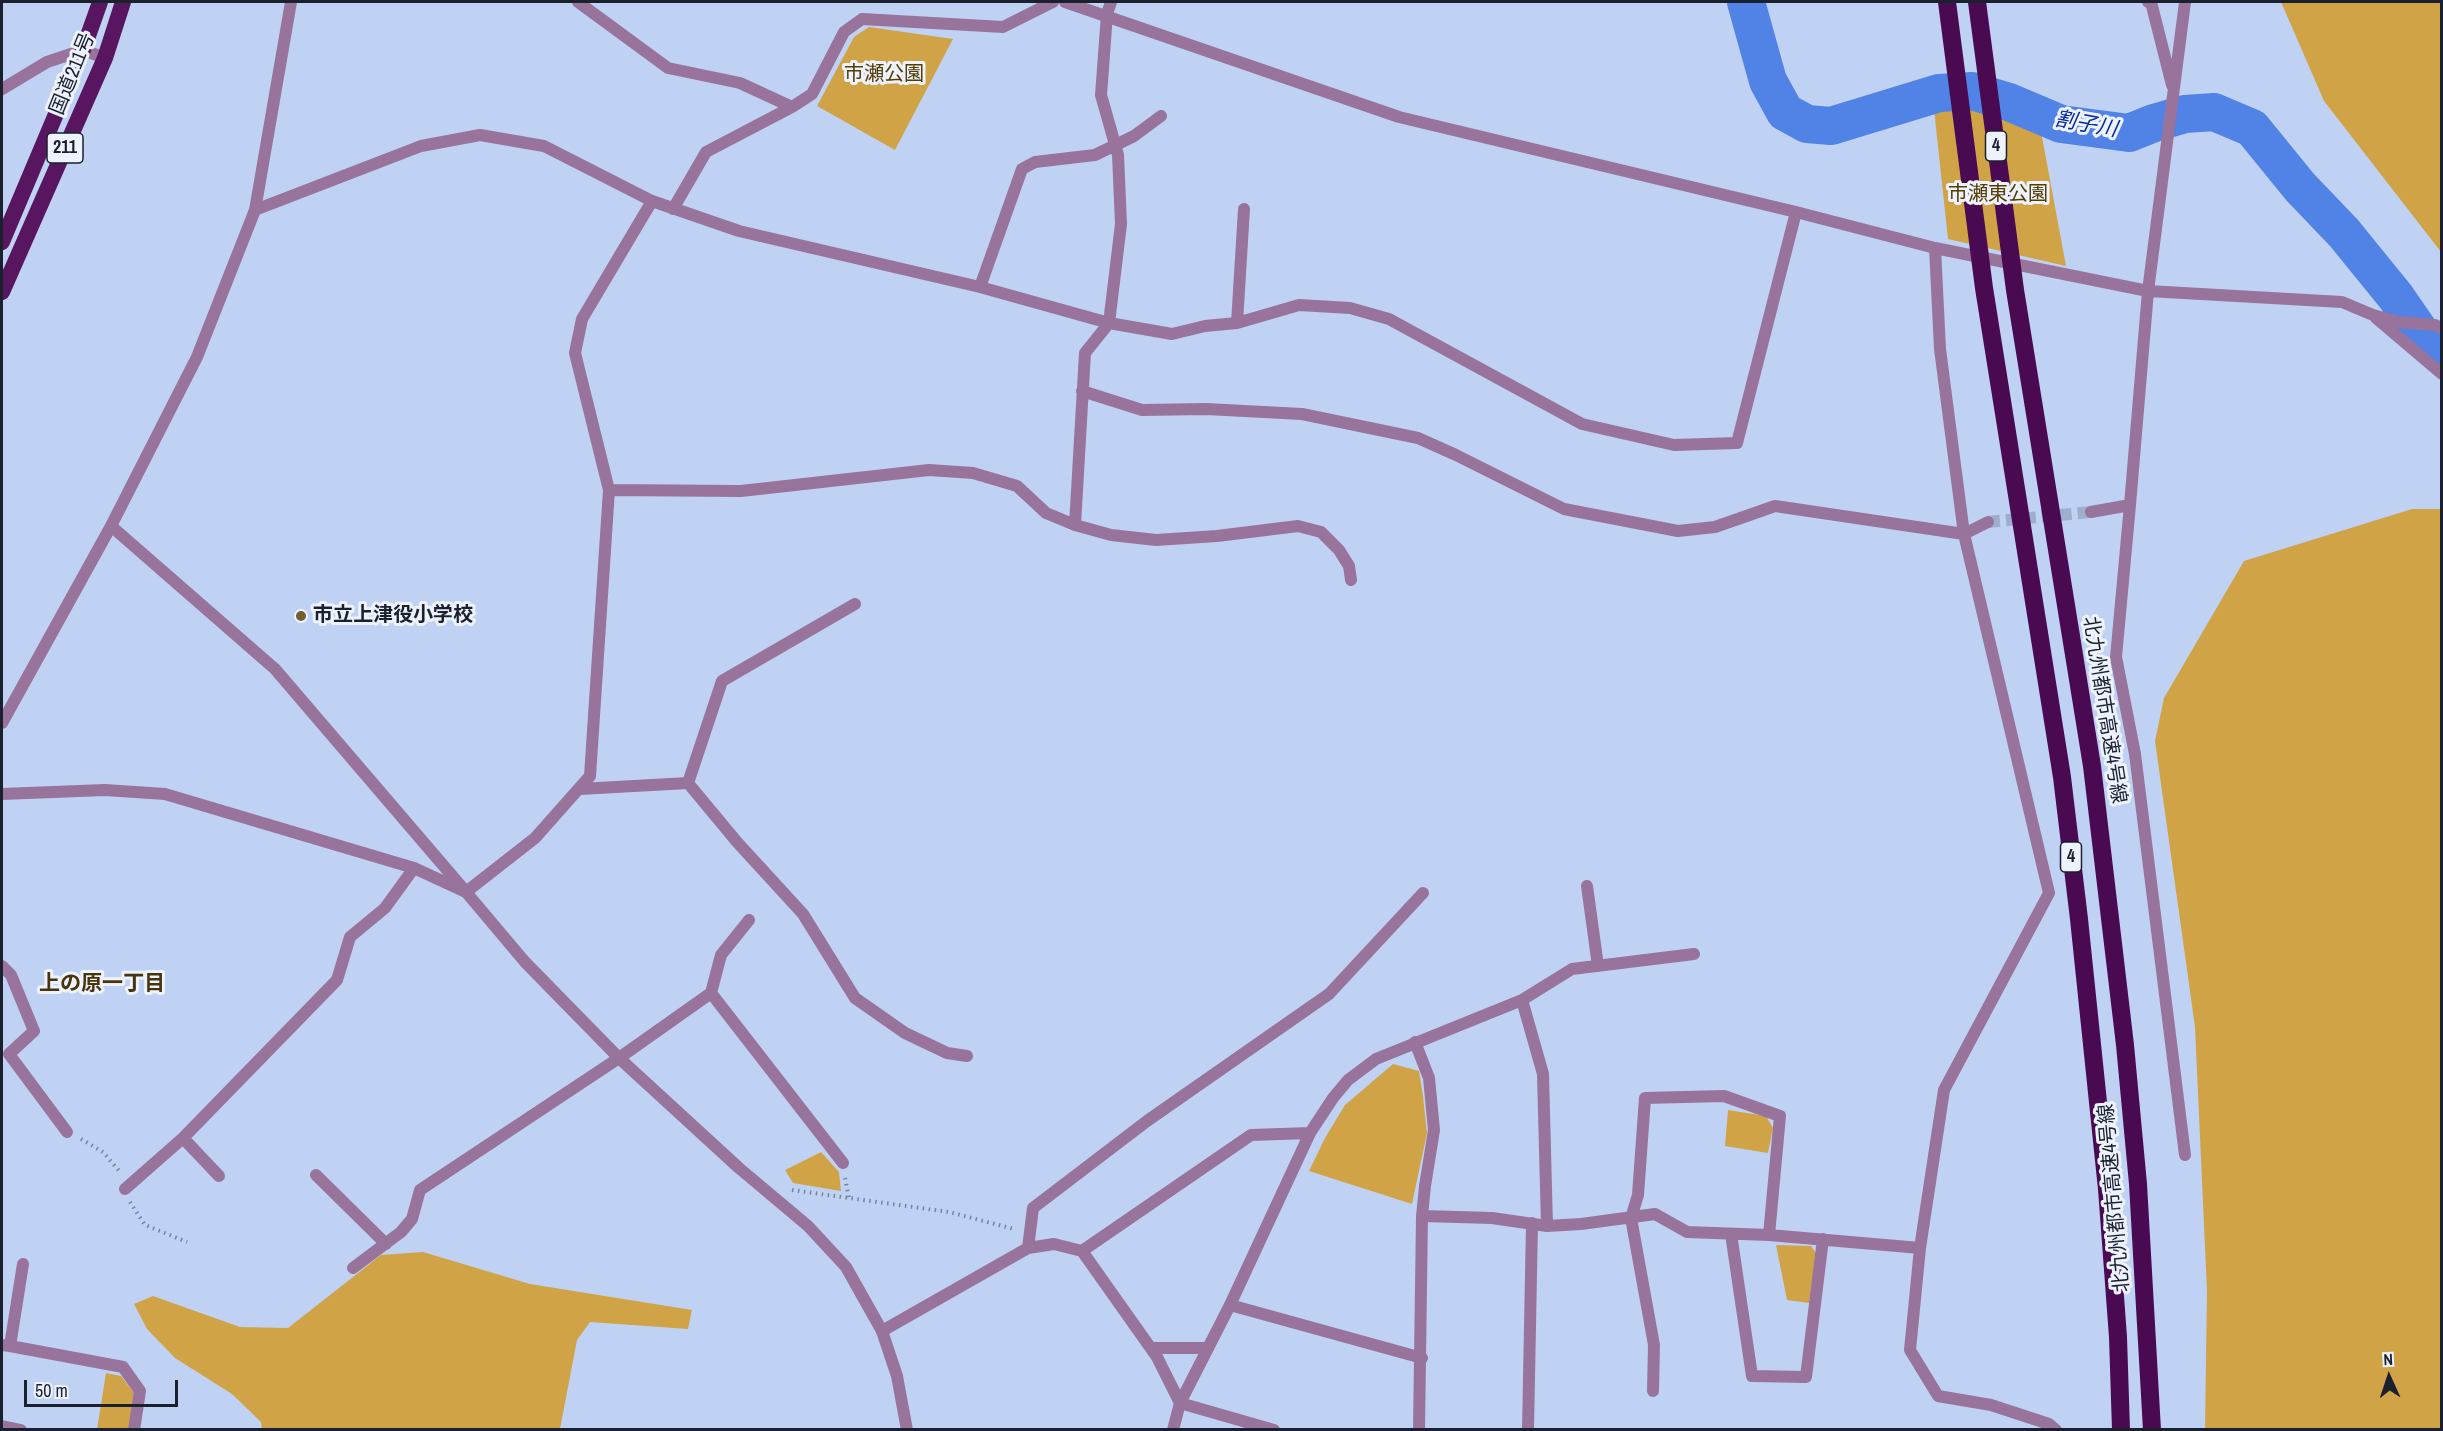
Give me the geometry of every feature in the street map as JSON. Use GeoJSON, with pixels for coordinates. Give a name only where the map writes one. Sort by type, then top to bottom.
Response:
{"type":"FeatureCollection","features":[{"type":"Feature","properties":{"kind":"highway","name":"国道211号"},"geometry":{"type":"LineString","coordinates":[[2,242],[83,50],[100,2]]}},
{"type":"Feature","properties":{"kind":"highway","name":"国道211号"},"geometry":{"type":"LineString","coordinates":[[2,292],[105,58],[123,2]]}},
{"type":"Feature","properties":{"kind":"highway","name":"北九州都市高速4号線"},"geometry":{"type":"LineString","coordinates":[[1947,2],[1984,288],[2062,777],[2107,1189],[2118,1337],[2121,1430]]}},
{"type":"Feature","properties":{"kind":"highway","name":"北九州都市高速4号線"},"geometry":{"type":"LineString","coordinates":[[1977,2],[2015,290],[2092,766],[2125,1045],[2138,1184],[2152,1430]]}},
{"type":"Feature","properties":{"kind":"street"},"geometry":{"type":"LineString","coordinates":[[2,723],[111,526],[197,357],[255,210],[291,2]]}},
{"type":"Feature","properties":{"kind":"street"},"geometry":{"type":"LineString","coordinates":[[578,2],[668,68],[740,83],[792,107]]}},
{"type":"Feature","properties":{"kind":"street"},"geometry":{"type":"LineString","coordinates":[[673,209],[706,152],[792,107],[812,94],[844,32],[862,19],[1003,27],[1053,2]]}},
{"type":"Feature","properties":{"kind":"street"},"geometry":{"type":"LineString","coordinates":[[1065,2],[1399,117],[1796,212],[1935,248],[2148,291],[2342,302],[2373,315],[2398,322],[2438,326]]}},
{"type":"Feature","properties":{"kind":"street"},"geometry":{"type":"LineString","coordinates":[[1075,525],[1085,353],[1109,324],[1121,224],[1118,155],[1101,95],[1107,15],[1111,2]]}},
{"type":"Feature","properties":{"kind":"street"},"geometry":{"type":"LineString","coordinates":[[2150,2],[2174,93]]}},
{"type":"Feature","properties":{"kind":"street"},"geometry":{"type":"LineString","coordinates":[[2185,2],[2148,291],[2116,657],[2135,754],[2185,1155]]}},
{"type":"Feature","properties":{"kind":"street"},"geometry":{"type":"LineString","coordinates":[[2,89],[47,62],[83,50],[105,58]]}},
{"type":"Feature","properties":{"kind":"street"},"geometry":{"type":"LineString","coordinates":[[980,287],[1022,169],[1035,162],[1095,155],[1134,136],[1161,116]]}},
{"type":"Feature","properties":{"kind":"street"},"geometry":{"type":"LineString","coordinates":[[255,210],[421,146],[480,135],[544,146],[652,201],[739,231],[804,248],[980,287],[1109,324],[1172,334],[1205,326],[1237,323],[1299,305],[1350,308],[1389,319],[1582,424],[1674,446],[1737,442],[1796,212]]}},
{"type":"Feature","properties":{"kind":"street"},"geometry":{"type":"LineString","coordinates":[[466,892],[535,838],[590,776],[609,490],[575,352],[582,319],[652,201]]}},
{"type":"Feature","properties":{"kind":"street"},"geometry":{"type":"LineString","coordinates":[[1237,323],[1244,209]]}},
{"type":"Feature","properties":{"kind":"street"},"geometry":{"type":"LineString","coordinates":[[1935,248],[1940,349],[1964,534],[2049,893],[1944,1090],[1920,1248],[1910,1350],[1938,1396],[1991,1405],[2049,1424],[2056,1430]]}},
{"type":"Feature","properties":{"kind":"street"},"geometry":{"type":"LineString","coordinates":[[2373,315],[2442,374]]}},
{"type":"Feature","properties":{"kind":"street"},"geometry":{"type":"LineString","coordinates":[[1082,391],[1142,410],[1206,409],[1302,414],[1418,438],[1456,454],[1564,509],[1678,531],[1715,527],[1775,506],[1964,534],[1988,522]]}},
{"type":"Feature","properties":{"kind":"street"},"geometry":{"type":"LineString","coordinates":[[609,490],[741,491],[929,470],[974,473],[1017,486],[1046,513],[1075,525],[1111,535],[1156,540],[1217,536],[1298,526],[1321,532],[1340,550],[1349,566],[1351,580]]}},
{"type":"Feature","properties":{"kind":"street"},"geometry":{"type":"LineString","coordinates":[[2091,512],[2130,506]]}},
{"type":"Feature","properties":{"kind":"street"},"geometry":{"type":"LineString","coordinates":[[111,526],[275,669],[525,962],[619,1058],[808,1226],[846,1267],[882,1331],[897,1376],[907,1430]]}},
{"type":"Feature","properties":{"kind":"street"},"geometry":{"type":"LineString","coordinates":[[688,783],[722,681],[855,604]]}},
{"type":"Feature","properties":{"kind":"street"},"geometry":{"type":"LineString","coordinates":[[580,789],[688,783]]}},
{"type":"Feature","properties":{"kind":"street"},"geometry":{"type":"LineString","coordinates":[[688,783],[737,842],[803,914],[855,998],[905,1034],[946,1053],[967,1056]]}},
{"type":"Feature","properties":{"kind":"street"},"geometry":{"type":"LineString","coordinates":[[2,794],[105,790],[165,794],[414,868],[466,892]]}},
{"type":"Feature","properties":{"kind":"street"},"geometry":{"type":"LineString","coordinates":[[125,1189],[183,1138],[337,980],[350,937],[385,908],[414,868]]}},
{"type":"Feature","properties":{"kind":"street"},"geometry":{"type":"LineString","coordinates":[[1587,886],[1598,966]]}},
{"type":"Feature","properties":{"kind":"street"},"geometry":{"type":"LineString","coordinates":[[1028,1248],[1028,1233],[1033,1208],[1147,1121],[1329,994],[1423,893]]}},
{"type":"Feature","properties":{"kind":"street"},"geometry":{"type":"LineString","coordinates":[[353,1268],[401,1232],[412,1220],[420,1190],[619,1058],[711,993],[721,955],[749,920]]}},
{"type":"Feature","properties":{"kind":"street"},"geometry":{"type":"LineString","coordinates":[[1173,1430],[1180,1403],[1230,1305],[1310,1133],[1348,1080],[1376,1059],[1522,1000],[1572,969],[1694,954]]}},
{"type":"Feature","properties":{"kind":"street"},"geometry":{"type":"LineString","coordinates":[[2,966],[11,975],[34,1031],[9,1054],[67,1132]]}},
{"type":"Feature","properties":{"kind":"street"},"geometry":{"type":"LineString","coordinates":[[711,993],[843,1163]]}},
{"type":"Feature","properties":{"kind":"street"},"geometry":{"type":"LineString","coordinates":[[1522,1000],[1543,1074],[1546,1226]]}},
{"type":"Feature","properties":{"kind":"street"},"geometry":{"type":"LineString","coordinates":[[1415,1042],[1429,1078],[1434,1130],[1422,1216],[1422,1358],[1419,1430]]}},
{"type":"Feature","properties":{"kind":"street"},"geometry":{"type":"LineString","coordinates":[[1653,1391],[1654,1345],[1631,1218],[1638,1195],[1645,1098],[1724,1096],[1780,1116],[1769,1235]]}},
{"type":"Feature","properties":{"kind":"street"},"geometry":{"type":"LineString","coordinates":[[1082,1251],[1251,1135],[1310,1133]]}},
{"type":"Feature","properties":{"kind":"street"},"geometry":{"type":"LineString","coordinates":[[183,1138],[219,1176]]}},
{"type":"Feature","properties":{"kind":"street"},"geometry":{"type":"LineString","coordinates":[[316,1175],[386,1244]]}},
{"type":"Feature","properties":{"kind":"street"},"geometry":{"type":"LineString","coordinates":[[1422,1216],[1492,1218],[1546,1226],[1655,1214],[1687,1232],[1769,1235],[1920,1248]]}},
{"type":"Feature","properties":{"kind":"street"},"geometry":{"type":"LineString","coordinates":[[1528,1430],[1532,1223]]}},
{"type":"Feature","properties":{"kind":"street"},"geometry":{"type":"LineString","coordinates":[[1731,1234],[1752,1376],[1806,1377],[1823,1239]]}},
{"type":"Feature","properties":{"kind":"street"},"geometry":{"type":"LineString","coordinates":[[882,1331],[1028,1248],[1054,1244],[1082,1251],[1151,1348],[1180,1403],[1274,1430]]}},
{"type":"Feature","properties":{"kind":"street"},"geometry":{"type":"LineString","coordinates":[[23,1264],[6,1346],[123,1367],[140,1390],[134,1430]]}},
{"type":"Feature","properties":{"kind":"street"},"geometry":{"type":"LineString","coordinates":[[1230,1305],[1422,1358]]}},
{"type":"Feature","properties":{"kind":"street"},"geometry":{"type":"LineString","coordinates":[[1151,1348],[1208,1348]]}},
{"type":"Feature","properties":{"kind":"street"},"geometry":{"type":"LineString","coordinates":[[2,1426],[21,1430]]}},
{"type":"Feature","properties":{"kind":"path"},"geometry":{"type":"LineString","coordinates":[[761,1186],[949,1212],[1028,1233]]}},
{"type":"Feature","properties":{"kind":"green space"},"geometry":{"type":"Polygon","coordinates":[[[2281,2],[2441,2],[2441,252],[2324,101],[2281,2]]]}},
{"type":"Feature","properties":{"kind":"green space","name":"市瀬公園"},"geometry":{"type":"Polygon","coordinates":[[[869,27],[953,39],[895,150],[817,106],[854,37],[869,27]]]}},
{"type":"Feature","properties":{"kind":"green space","name":"市瀬東公園"},"geometry":{"type":"Polygon","coordinates":[[[1933,100],[1973,101],[2011,111],[2040,126],[2066,266],[1948,239],[1933,100]]]}},
{"type":"Feature","properties":{"kind":"green space"},"geometry":{"type":"Polygon","coordinates":[[[2412,509],[2442,509],[2441,1429],[2205,1429],[2207,1291],[2195,1027],[2155,741],[2164,698],[2244,561],[2412,509]]]}},
{"type":"Feature","properties":{"kind":"green space"},"geometry":{"type":"Polygon","coordinates":[[[1393,1064],[1419,1071],[1423,1096],[1427,1133],[1412,1204],[1309,1171],[1345,1105],[1393,1064]]]}},
{"type":"Feature","properties":{"kind":"green space"},"geometry":{"type":"Polygon","coordinates":[[[1728,1110],[1766,1116],[1773,1128],[1768,1153],[1725,1146],[1728,1110]]]}},
{"type":"Feature","properties":{"kind":"green space"},"geometry":{"type":"Polygon","coordinates":[[[821,1152],[839,1172],[841,1191],[793,1183],[785,1170],[821,1152]]]}},
{"type":"Feature","properties":{"kind":"green space"},"geometry":{"type":"Polygon","coordinates":[[[1776,1245],[1811,1246],[1816,1253],[1809,1303],[1787,1300],[1776,1245]]]}},
{"type":"Feature","properties":{"kind":"green space"},"geometry":{"type":"Polygon","coordinates":[[[423,1252],[530,1284],[692,1310],[688,1329],[590,1322],[577,1340],[560,1429],[262,1430],[261,1422],[232,1394],[175,1358],[147,1329],[134,1304],[153,1296],[240,1327],[288,1328],[381,1255],[423,1252]]]}},
{"type":"Feature","properties":{"kind":"green space"},"geometry":{"type":"Polygon","coordinates":[[[106,1373],[121,1376],[134,1393],[129,1429],[97,1430],[106,1373]]]}},
{"type":"Feature","properties":{"kind":"waterway","name":"割子川"},"geometry":{"type":"LineString","coordinates":[[1746,2],[1768,81],[1785,112],[1807,124],[1831,126],[1939,93],[1972,91],[2009,102],[2061,124],[2129,133],[2185,114],[2214,112],[2252,128],[2300,187],[2344,233],[2396,297],[2425,339],[2442,354]]}},
{"type":"Feature","properties":{"kind":"tunnel"},"geometry":{"type":"LineString","coordinates":[[1988,522],[2091,512]]}},
{"type":"Feature","properties":{"kind":"place","name":"市立上津役小学校"},"geometry":{"type":"Point","coordinates":[301,616]}},
{"type":"Feature","properties":{"kind":"district","name":"上の原一丁目"},"geometry":{"type":"Point","coordinates":[102,984]}}]}
